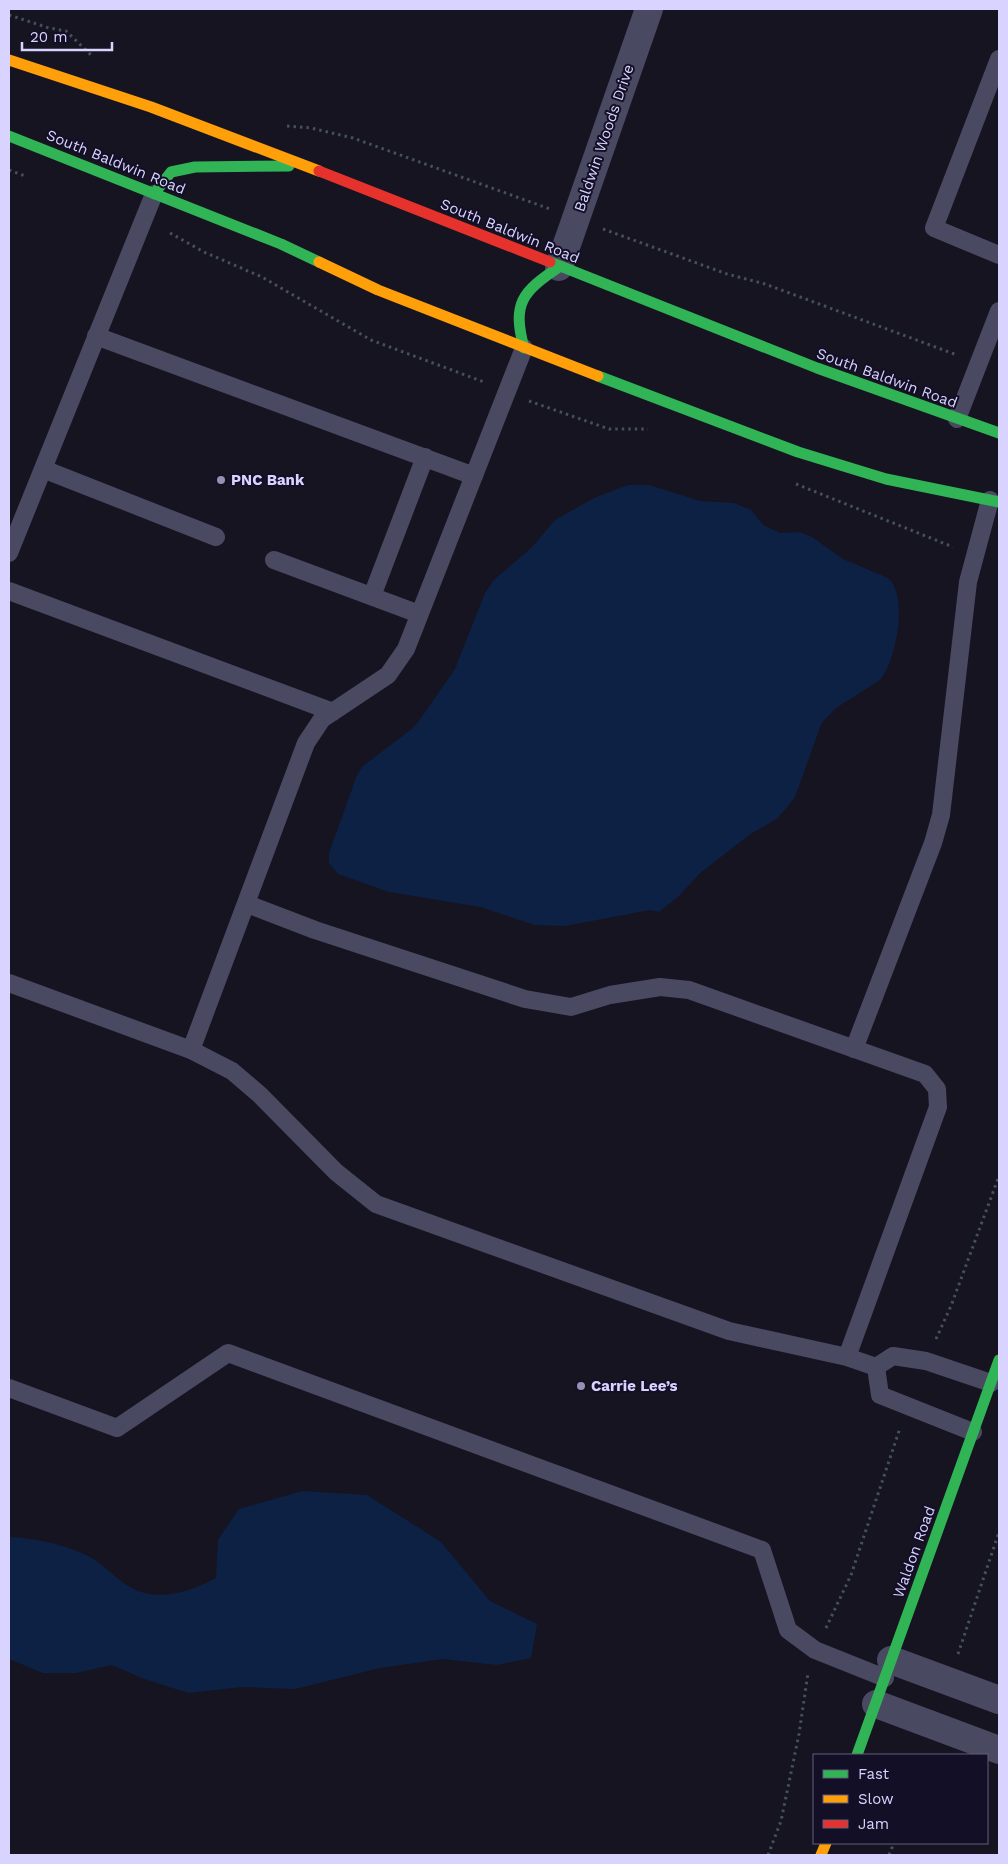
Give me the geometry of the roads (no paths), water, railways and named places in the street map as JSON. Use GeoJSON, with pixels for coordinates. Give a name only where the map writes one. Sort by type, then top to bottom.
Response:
{"type":"FeatureCollection","features":[{"type":"Feature","properties":{"kind":"main road","name":"South Baldwin Road"},"geometry":{"type":"LineString","coordinates":[[9,60],[151,107],[306,166],[817,368],[999,433]]}},
{"type":"Feature","properties":{"kind":"main road","name":"South Baldwin Road"},"geometry":{"type":"LineString","coordinates":[[9,136],[281,244],[378,290],[524,348],[798,452],[886,479],[995,501]]}},
{"type":"Feature","properties":{"kind":"main road"},"geometry":{"type":"LineString","coordinates":[[154,194],[171,172],[195,167],[306,166]]}},
{"type":"Feature","properties":{"kind":"main road"},"geometry":{"type":"LineString","coordinates":[[524,348],[517,325],[518,304],[532,287],[559,267]]}},
{"type":"Feature","properties":{"kind":"main road","name":"Waldon Road"},"geometry":{"type":"LineString","coordinates":[[857,1754],[999,1360]]}},
{"type":"Feature","properties":{"kind":"street","name":"Baldwin Woods Drive"},"geometry":{"type":"LineString","coordinates":[[559,267],[649,9]]}},
{"type":"Feature","properties":{"kind":"street"},"geometry":{"type":"LineString","coordinates":[[888,1669],[950,1682],[999,1700]]}},
{"type":"Feature","properties":{"kind":"street"},"geometry":{"type":"LineString","coordinates":[[876,1704],[999,1750]]}},
{"type":"Feature","properties":{"kind":"lane"},"geometry":{"type":"LineString","coordinates":[[999,59],[934,228],[999,255]]}},
{"type":"Feature","properties":{"kind":"lane"},"geometry":{"type":"LineString","coordinates":[[9,553],[154,194]]}},
{"type":"Feature","properties":{"kind":"lane"},"geometry":{"type":"LineString","coordinates":[[957,419],[999,309]]}},
{"type":"Feature","properties":{"kind":"lane"},"geometry":{"type":"LineString","coordinates":[[96,336],[474,476]]}},
{"type":"Feature","properties":{"kind":"lane"},"geometry":{"type":"LineString","coordinates":[[191,1050],[306,743],[322,719],[388,675],[406,649],[524,348]]}},
{"type":"Feature","properties":{"kind":"lane"},"geometry":{"type":"LineString","coordinates":[[372,596],[425,458]]}},
{"type":"Feature","properties":{"kind":"lane"},"geometry":{"type":"LineString","coordinates":[[43,469],[216,537]]}},
{"type":"Feature","properties":{"kind":"lane"},"geometry":{"type":"LineString","coordinates":[[854,1049],[934,843],[940,815],[968,582],[995,501]]}},
{"type":"Feature","properties":{"kind":"lane"},"geometry":{"type":"LineString","coordinates":[[274,560],[420,614]]}},
{"type":"Feature","properties":{"kind":"lane"},"geometry":{"type":"LineString","coordinates":[[9,591],[332,712]]}},
{"type":"Feature","properties":{"kind":"lane"},"geometry":{"type":"LineString","coordinates":[[246,904],[315,930],[525,999],[571,1006],[610,995],[660,987],[689,990],[925,1074],[937,1089],[938,1106],[847,1357]]}},
{"type":"Feature","properties":{"kind":"lane"},"geometry":{"type":"LineString","coordinates":[[9,983],[191,1050],[232,1071],[260,1095],[336,1172],[376,1204],[729,1331],[847,1357],[876,1367]]}},
{"type":"Feature","properties":{"kind":"lane"},"geometry":{"type":"LineString","coordinates":[[9,1388],[116,1428],[228,1353],[762,1550],[788,1630],[815,1650],[888,1669]]}},
{"type":"Feature","properties":{"kind":"lane"},"geometry":{"type":"LineString","coordinates":[[876,1367],[893,1356],[926,1361],[991,1383]]}},
{"type":"Feature","properties":{"kind":"lane"},"geometry":{"type":"LineString","coordinates":[[876,1367],[880,1395],[973,1432]]}},
{"type":"Feature","properties":{"kind":"water"},"geometry":{"type":"Polygon","coordinates":[[[628,485],[649,485],[700,501],[734,503],[751,510],[763,525],[771,529],[781,533],[800,532],[812,537],[843,559],[888,578],[894,587],[898,599],[898,629],[891,659],[886,671],[880,680],[836,708],[822,722],[795,797],[778,818],[749,835],[699,874],[680,895],[659,912],[650,910],[565,926],[534,925],[481,907],[389,892],[338,874],[329,863],[329,853],[357,775],[363,766],[413,728],[421,718],[455,669],[485,593],[494,580],[532,547],[555,520],[594,498],[628,485]]]}},
{"type":"Feature","properties":{"kind":"water"},"geometry":{"type":"Polygon","coordinates":[[[303,1491],[367,1495],[441,1542],[490,1601],[537,1624],[531,1658],[497,1665],[443,1659],[380,1668],[295,1689],[242,1687],[189,1693],[144,1679],[112,1665],[76,1673],[43,1673],[9,1659],[9,1537],[38,1540],[77,1551],[92,1558],[124,1583],[141,1592],[163,1595],[174,1594],[196,1588],[216,1578],[218,1540],[239,1509],[303,1491]]]}},
{"type":"Feature","properties":{"kind":"place","name":"PNC Bank"},"geometry":{"type":"Point","coordinates":[221,480]}},
{"type":"Feature","properties":{"kind":"place","name":"Carrie Lee’s"},"geometry":{"type":"Point","coordinates":[581,1386]}}]}
